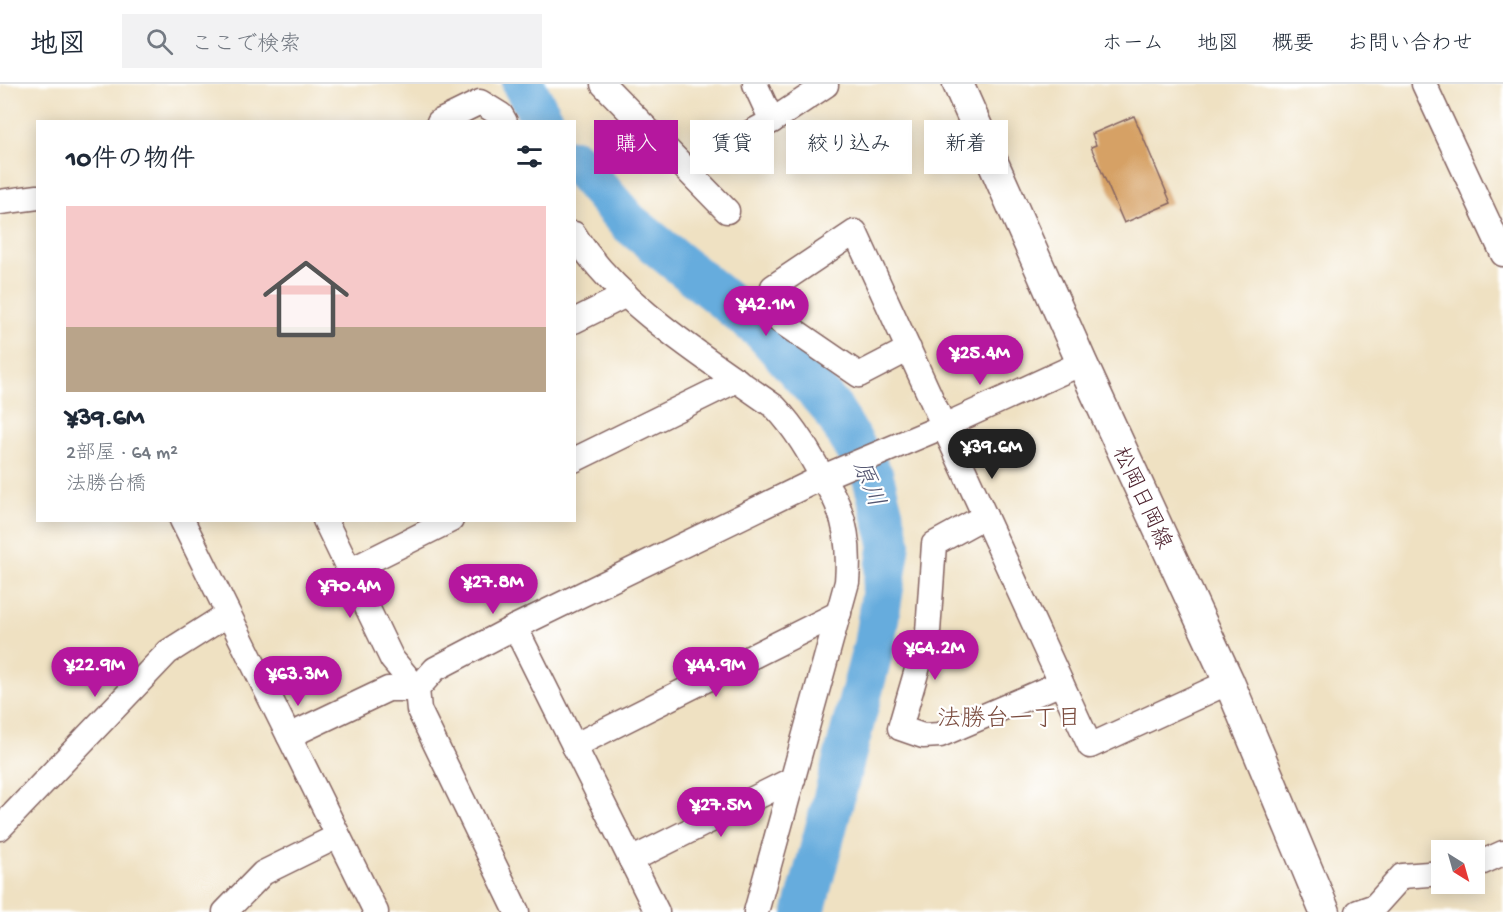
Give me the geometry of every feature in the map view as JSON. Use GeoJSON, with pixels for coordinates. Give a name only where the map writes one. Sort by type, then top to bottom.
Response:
{"type":"FeatureCollection","features":[{"type":"Feature","properties":{"kind":"main road","name":"松岡日岡線"},"geometry":{"type":"LineString","coordinates":[[958,84],[1082,363],[1229,682],[1325,912]]}},
{"type":"Feature","properties":{"kind":"street"},"geometry":{"type":"LineString","coordinates":[[603,84],[727,211]]}},
{"type":"Feature","properties":{"kind":"street"},"geometry":{"type":"LineString","coordinates":[[755,84],[772,120]]}},
{"type":"Feature","properties":{"kind":"street"},"geometry":{"type":"LineString","coordinates":[[1424,84],[1503,254]]}},
{"type":"Feature","properties":{"kind":"street"},"geometry":{"type":"LineString","coordinates":[[774,120],[826,85]]}},
{"type":"Feature","properties":{"kind":"street"},"geometry":{"type":"LineString","coordinates":[[443,120],[480,102],[501,115],[504,120]]}},
{"type":"Feature","properties":{"kind":"street"},"geometry":{"type":"LineString","coordinates":[[0,202],[36,197]]}},
{"type":"Feature","properties":{"kind":"street"},"geometry":{"type":"LineString","coordinates":[[909,349],[859,375],[770,314],[773,287],[855,232],[909,349],[1090,746],[1229,682]]}},
{"type":"Feature","properties":{"kind":"street"},"geometry":{"type":"LineString","coordinates":[[576,237],[626,295],[682,340],[775,407],[802,440],[839,508],[847,545],[847,582],[756,912]]}},
{"type":"Feature","properties":{"kind":"street"},"geometry":{"type":"LineString","coordinates":[[576,320],[626,295]]}},
{"type":"Feature","properties":{"kind":"street"},"geometry":{"type":"LineString","coordinates":[[289,736],[388,690],[417,689],[435,669],[515,627],[823,477],[944,426],[1082,363]]}},
{"type":"Feature","properties":{"kind":"street"},"geometry":{"type":"LineString","coordinates":[[576,459],[737,380]]}},
{"type":"Feature","properties":{"kind":"street"},"geometry":{"type":"LineString","coordinates":[[985,516],[934,544],[928,632],[900,728],[923,736],[940,735],[1061,683]]}},
{"type":"Feature","properties":{"kind":"street"},"geometry":{"type":"LineString","coordinates":[[183,522],[376,912]]}},
{"type":"Feature","properties":{"kind":"street"},"geometry":{"type":"LineString","coordinates":[[326,522],[392,659],[417,689],[418,710],[517,912]]}},
{"type":"Feature","properties":{"kind":"street"},"geometry":{"type":"LineString","coordinates":[[351,570],[446,522]]}},
{"type":"Feature","properties":{"kind":"street"},"geometry":{"type":"LineString","coordinates":[[574,746],[839,613]]}},
{"type":"Feature","properties":{"kind":"street"},"geometry":{"type":"LineString","coordinates":[[0,828],[168,652],[228,614]]}},
{"type":"Feature","properties":{"kind":"street"},"geometry":{"type":"LineString","coordinates":[[515,627],[657,912]]}},
{"type":"Feature","properties":{"kind":"street"},"geometry":{"type":"LineString","coordinates":[[631,860],[794,779]]}},
{"type":"Feature","properties":{"kind":"street"},"geometry":{"type":"LineString","coordinates":[[225,912],[263,873],[338,836]]}},
{"type":"Feature","properties":{"kind":"street"},"geometry":{"type":"LineString","coordinates":[[1485,861],[1503,853]]}},
{"type":"Feature","properties":{"kind":"street"},"geometry":{"type":"LineString","coordinates":[[1358,912],[1375,906],[1402,876],[1431,874]]}},
{"type":"Feature","properties":{"kind":"building"},"geometry":{"type":"Polygon","coordinates":[[[1134,116],[1171,203],[1124,223],[1091,147],[1096,145],[1092,134],[1134,116]]]}},
{"type":"Feature","properties":{"kind":"waterway","name":"原川"},"geometry":{"type":"LineString","coordinates":[[523,84],[543,120]]}},
{"type":"Feature","properties":{"kind":"waterway","name":"原川"},"geometry":{"type":"LineString","coordinates":[[576,162],[628,222],[764,332],[833,410],[873,477],[890,543],[874,645],[804,912]]}},
{"type":"Feature","properties":{"kind":"district","name":"法勝台一丁目"},"geometry":{"type":"Point","coordinates":[1009,717]}}]}
